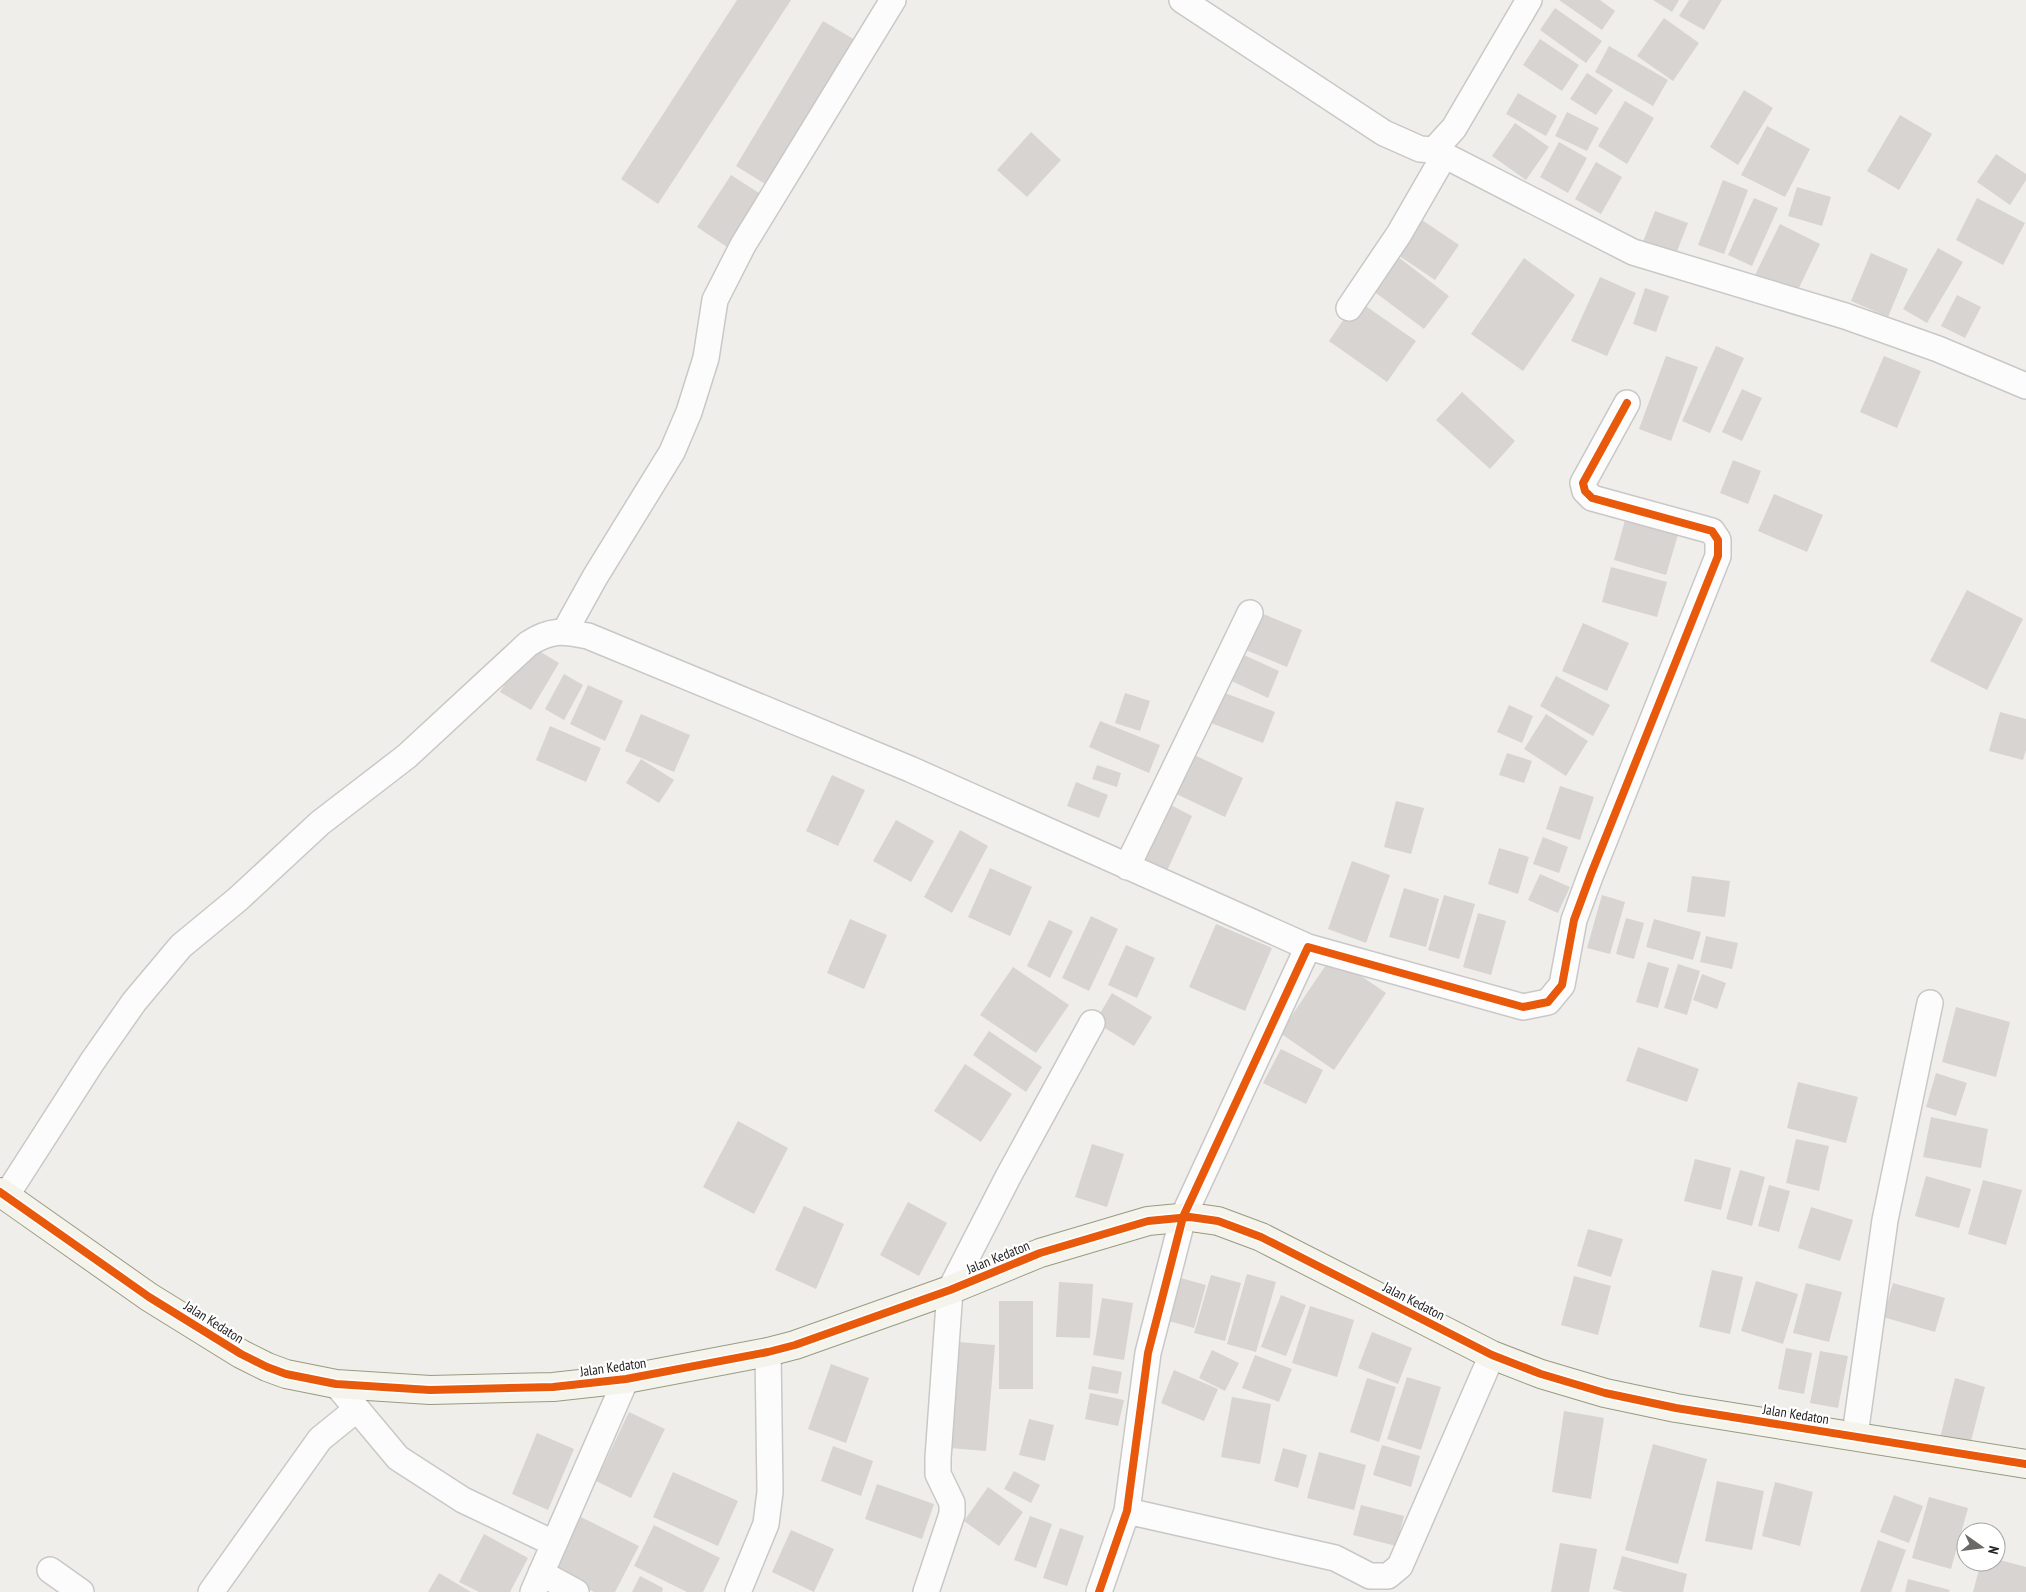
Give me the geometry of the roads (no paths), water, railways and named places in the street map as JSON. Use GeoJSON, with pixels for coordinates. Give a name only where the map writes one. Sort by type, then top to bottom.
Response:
{"type":"FeatureCollection","features":[{"type":"Feature","properties":{"kind":"street"},"geometry":{"type":"LineString","coordinates":[[565,631],[595,577],[672,452],[689,412],[706,358],[715,300],[743,245],[893,0]]}},
{"type":"Feature","properties":{"kind":"street"},"geometry":{"type":"LineString","coordinates":[[1182,0],[1384,133],[1420,149],[1439,153],[1633,252],[1845,316],[1938,349],[2026,386]]}},
{"type":"Feature","properties":{"kind":"street"},"geometry":{"type":"LineString","coordinates":[[1349,308],[1399,234],[1439,153],[1529,0]]}},
{"type":"Feature","properties":{"kind":"street"},"geometry":{"type":"LineString","coordinates":[[3,1194],[134,1002],[181,946],[238,899],[320,823],[406,756],[528,644],[545,633],[565,631],[588,636],[900,765],[1308,947],[1523,1007],[1548,1002],[1562,985],[1574,920],[1587,883],[1718,556],[1718,540],[1712,530],[1592,498],[1585,491],[1583,483],[1627,402]]}},
{"type":"Feature","properties":{"kind":"street"},"geometry":{"type":"LineString","coordinates":[[1127,866],[1250,613]]}},
{"type":"Feature","properties":{"kind":"street"},"geometry":{"type":"LineString","coordinates":[[1099,1592],[1127,1511],[1148,1353],[1183,1217],[1308,947]]}},
{"type":"Feature","properties":{"kind":"street"},"geometry":{"type":"LineString","coordinates":[[1855,1435],[1885,1220],[1930,1003]]}},
{"type":"Feature","properties":{"kind":"street"},"geometry":{"type":"LineString","coordinates":[[926,1592],[952,1514],[952,1503],[938,1474],[950,1290],[1008,1177],[1092,1023]]}},
{"type":"Feature","properties":{"kind":"street","name":"Jalan Kedaton"},"geometry":{"type":"LineString","coordinates":[[3,1194],[149,1296],[241,1354],[286,1374],[336,1384],[389,1389],[493,1390],[552,1387],[626,1379],[768,1352],[794,1345],[950,1290],[1040,1254],[1148,1221],[1183,1217],[1218,1221],[1261,1236],[1492,1355],[1541,1374],[1605,1393],[1676,1408],[1855,1435],[2026,1464]]}},
{"type":"Feature","properties":{"kind":"street"},"geometry":{"type":"LineString","coordinates":[[738,1592],[766,1524],[770,1492],[768,1352]]}},
{"type":"Feature","properties":{"kind":"street"},"geometry":{"type":"LineString","coordinates":[[1127,1511],[1335,1558],[1370,1576],[1388,1576],[1400,1566],[1492,1355]]}},
{"type":"Feature","properties":{"kind":"street"},"geometry":{"type":"LineString","coordinates":[[576,1592],[537,1582],[626,1379]]}},
{"type":"Feature","properties":{"kind":"street"},"geometry":{"type":"LineString","coordinates":[[336,1384],[398,1458],[463,1500],[554,1544]]}},
{"type":"Feature","properties":{"kind":"street"},"geometry":{"type":"LineString","coordinates":[[211,1592],[320,1439],[357,1409]]}},
{"type":"Feature","properties":{"kind":"street"},"geometry":{"type":"LineString","coordinates":[[50,1570],[81,1592]]}}]}
